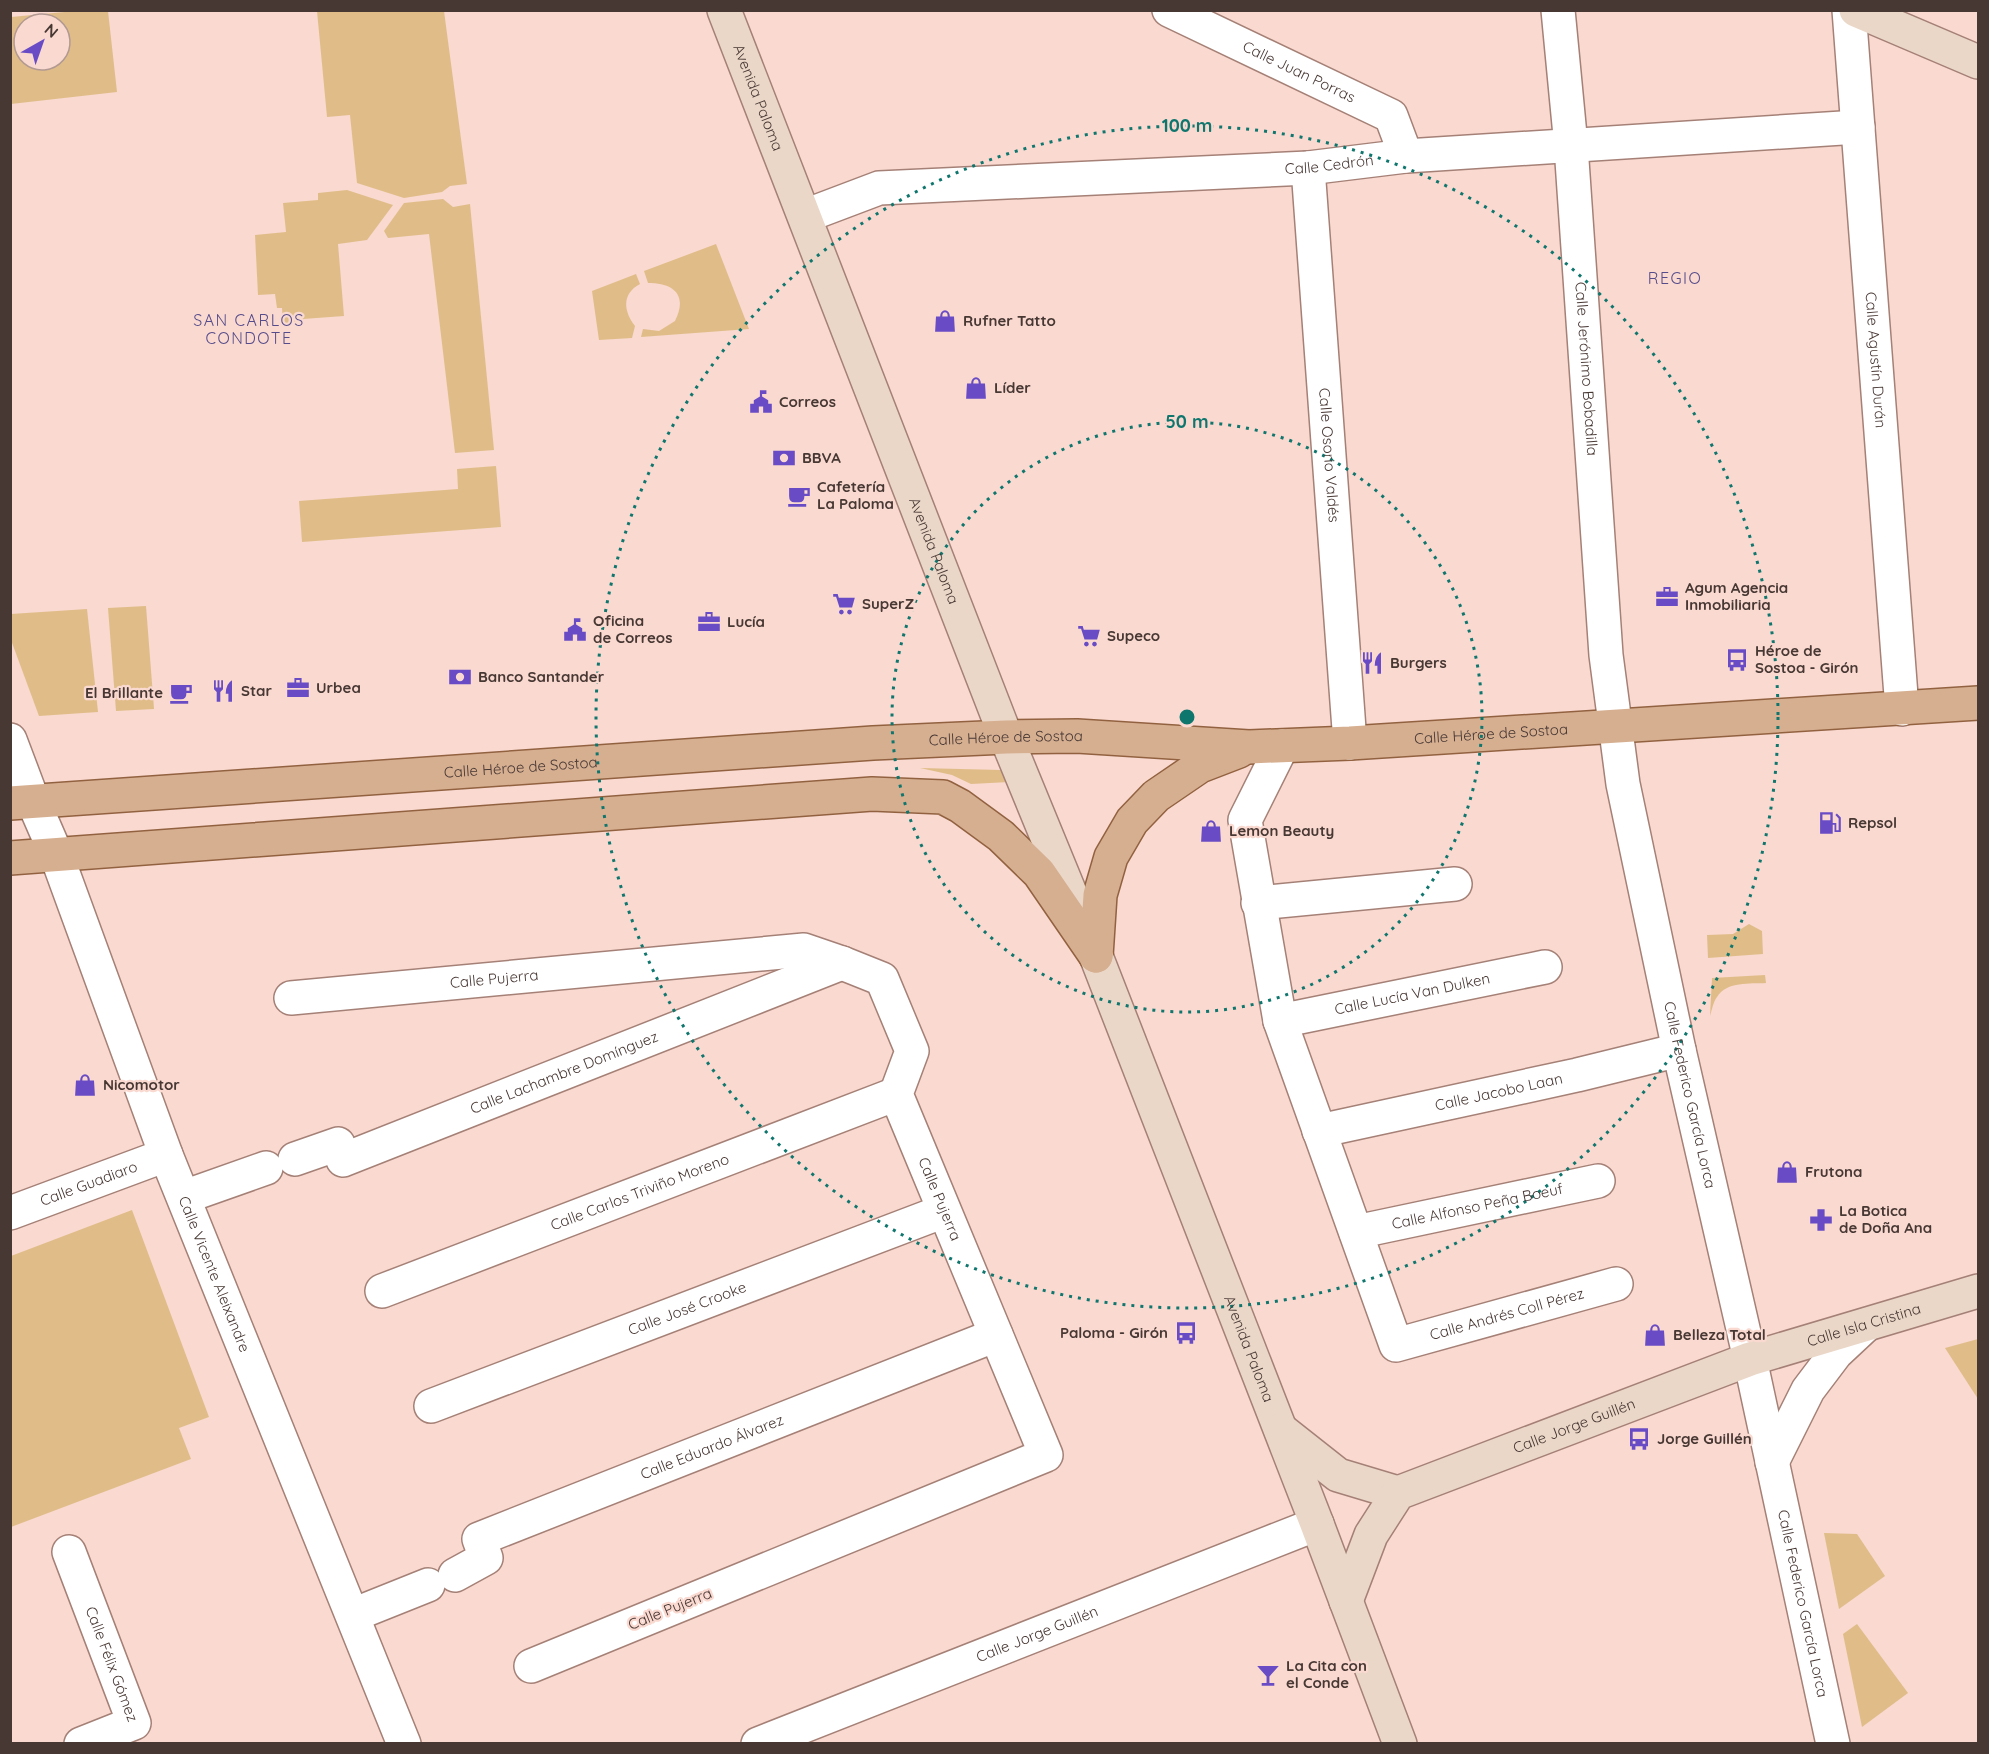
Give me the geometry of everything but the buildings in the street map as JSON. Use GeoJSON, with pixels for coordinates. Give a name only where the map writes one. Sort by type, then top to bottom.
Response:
{"type":"FeatureCollection","features":[{"type":"Feature","properties":{"kind":"main road","name":"Avenida Paloma"},"geometry":{"type":"LineString","coordinates":[[724,10],[1006,736],[1096,956],[1400,1743]]}},
{"type":"Feature","properties":{"kind":"main road"},"geometry":{"type":"LineString","coordinates":[[1856,10],[1978,62]]}},
{"type":"Feature","properties":{"kind":"main road","name":"Calle Héroe de Sostoa"},"geometry":{"type":"LineString","coordinates":[[22,802],[1006,736],[1077,736],[1249,747],[1282,746],[1978,703]]}},
{"type":"Feature","properties":{"kind":"main road","name":"Avenida Paloma"},"geometry":{"type":"LineString","coordinates":[[1096,956],[1102,885],[1111,857],[1132,821],[1156,796],[1200,766],[1249,747]]}},
{"type":"Feature","properties":{"kind":"main road","name":"Avenida Paloma"},"geometry":{"type":"LineString","coordinates":[[56,854],[872,794],[943,797],[960,806],[1001,836],[1039,873],[1096,956]]}},
{"type":"Feature","properties":{"kind":"main road"},"geometry":{"type":"LineString","coordinates":[[10,858],[56,854]]}},
{"type":"Feature","properties":{"kind":"main road","name":"Calle Isla Cristina"},"geometry":{"type":"LineString","coordinates":[[1750,1359],[1978,1291]]}},
{"type":"Feature","properties":{"kind":"main road","name":"Calle Jorge Guillén"},"geometry":{"type":"LineString","coordinates":[[1398,1493],[1750,1359]]}},
{"type":"Feature","properties":{"kind":"main road"},"geometry":{"type":"LineString","coordinates":[[1280,1429],[1338,1475],[1398,1493],[1371,1535],[1346,1601]]}},
{"type":"Feature","properties":{"kind":"street","name":"Calle Juan Porras"},"geometry":{"type":"LineString","coordinates":[[1169,10],[1391,116],[1406,156]]}},
{"type":"Feature","properties":{"kind":"street","name":"Calle Jerónimo Bobadilla"},"geometry":{"type":"LineString","coordinates":[[1558,10],[1571,146],[1606,656],[1616,726]]}},
{"type":"Feature","properties":{"kind":"street","name":"Calle Agustín Durán"},"geometry":{"type":"LineString","coordinates":[[1850,10],[1902,709]]}},
{"type":"Feature","properties":{"kind":"street","name":"Calle Cedrón"},"geometry":{"type":"LineString","coordinates":[[805,216],[879,188],[1308,168],[1406,156],[1858,127]]}},
{"type":"Feature","properties":{"kind":"street","name":"Calle Osorio Valdés"},"geometry":{"type":"LineString","coordinates":[[1308,168],[1350,743]]}},
{"type":"Feature","properties":{"kind":"street","name":"Calle Federico García Lorca"},"geometry":{"type":"LineString","coordinates":[[1616,726],[1623,784],[1679,1050],[1750,1359],[1833,1743]]}},
{"type":"Feature","properties":{"kind":"street","name":"Calle Vicente Aleixandre"},"geometry":{"type":"LineString","coordinates":[[10,740],[22,802],[56,854],[166,1155],[404,1743]]}},
{"type":"Feature","properties":{"kind":"street"},"geometry":{"type":"LineString","coordinates":[[1282,746],[1245,820],[1280,1021],[1356,1233]]}},
{"type":"Feature","properties":{"kind":"street"},"geometry":{"type":"LineString","coordinates":[[1258,903],[1455,884]]}},
{"type":"Feature","properties":{"kind":"street","name":"Calle Pujerra"},"geometry":{"type":"LineString","coordinates":[[291,998],[804,950],[882,979],[912,1051],[896,1094],[1046,1455],[531,1666]]}},
{"type":"Feature","properties":{"kind":"street","name":"Calle Lachambre Domínguez"},"geometry":{"type":"LineString","coordinates":[[184,1197],[338,1144],[343,1160],[842,963]]}},
{"type":"Feature","properties":{"kind":"street","name":"Calle Lucía Van Dulken"},"geometry":{"type":"LineString","coordinates":[[1280,1021],[1545,967]]}},
{"type":"Feature","properties":{"kind":"street","name":"Calle Jacobo Laan"},"geometry":{"type":"LineString","coordinates":[[1319,1131],[1577,1075],[1679,1050]]}},
{"type":"Feature","properties":{"kind":"street","name":"Calle Carlos Triviño Moreno"},"geometry":{"type":"LineString","coordinates":[[382,1291],[896,1094]]}},
{"type":"Feature","properties":{"kind":"street","name":"Calle Guadiaro"},"geometry":{"type":"LineString","coordinates":[[10,1214],[166,1155]]}},
{"type":"Feature","properties":{"kind":"street","name":"Calle Alfonso Peña Boeuf"},"geometry":{"type":"LineString","coordinates":[[1356,1233],[1598,1181]]}},
{"type":"Feature","properties":{"kind":"street","name":"Calle José Crooke"},"geometry":{"type":"LineString","coordinates":[[431,1406],[944,1211]]}},
{"type":"Feature","properties":{"kind":"street","name":"Calle Andrés Coll Pérez"},"geometry":{"type":"LineString","coordinates":[[1356,1233],[1396,1345],[1616,1284]]}},
{"type":"Feature","properties":{"kind":"street"},"geometry":{"type":"LineString","coordinates":[[1772,1461],[1808,1389],[1836,1353],[1866,1325]]}},
{"type":"Feature","properties":{"kind":"street","name":"Calle Eduardo Álvarez"},"geometry":{"type":"LineString","coordinates":[[353,1615],[442,1580],[486,1558],[478,1539],[996,1335]]}},
{"type":"Feature","properties":{"kind":"street","name":"Calle Jorge Guillén"},"geometry":{"type":"LineString","coordinates":[[758,1743],[1317,1524]]}},
{"type":"Feature","properties":{"kind":"street","name":"Calle Félix Gómez"},"geometry":{"type":"LineString","coordinates":[[69,1552],[134,1723],[81,1743]]}},
{"type":"Feature","properties":{"kind":"shaded area"},"geometry":{"type":"Polygon","coordinates":[[[108,11],[117,92],[11,104],[11,17],[12,72],[72,72],[72,12],[64,12],[108,11]]]}},
{"type":"Feature","properties":{"kind":"shaded area"},"geometry":{"type":"Polygon","coordinates":[[[317,11],[444,11],[467,184],[450,186],[442,192],[404,198],[357,183],[350,115],[327,117],[317,11]]]}},
{"type":"Feature","properties":{"kind":"shaded area"},"geometry":{"type":"Polygon","coordinates":[[[347,190],[393,205],[367,240],[338,244],[344,316],[303,319],[304,323],[283,326],[282,308],[277,308],[275,294],[258,295],[255,235],[286,232],[283,203],[318,200],[318,193],[347,190]]]}},
{"type":"Feature","properties":{"kind":"shaded area"},"geometry":{"type":"Polygon","coordinates":[[[443,199],[453,207],[470,204],[494,450],[455,453],[429,234],[388,238],[384,231],[404,203],[443,199]]]}},
{"type":"Feature","properties":{"kind":"shaded area"},"geometry":{"type":"Polygon","coordinates":[[[716,244],[749,329],[641,337],[643,329],[659,331],[675,321],[680,304],[676,292],[671,288],[648,283],[644,271],[716,244]]]}},
{"type":"Feature","properties":{"kind":"shaded area"},"geometry":{"type":"Polygon","coordinates":[[[636,274],[640,284],[630,293],[626,304],[628,315],[635,326],[632,338],[599,340],[592,291],[636,274]]]}},
{"type":"Feature","properties":{"kind":"shaded area"},"geometry":{"type":"Polygon","coordinates":[[[496,466],[501,527],[302,542],[299,501],[458,489],[457,469],[496,466]]]}},
{"type":"Feature","properties":{"kind":"shaded area"},"geometry":{"type":"Polygon","coordinates":[[[146,606],[154,709],[116,711],[108,608],[146,606]]]}},
{"type":"Feature","properties":{"kind":"shaded area"},"geometry":{"type":"Polygon","coordinates":[[[87,609],[98,712],[39,716],[11,640],[11,614],[87,609]]]}},
{"type":"Feature","properties":{"kind":"shaded area"},"geometry":{"type":"Polygon","coordinates":[[[920,768],[1001,770],[1009,782],[971,784],[952,775],[920,768]]]}},
{"type":"Feature","properties":{"kind":"shaded area"},"geometry":{"type":"Polygon","coordinates":[[[1749,924],[1762,931],[1763,954],[1708,958],[1707,935],[1733,934],[1749,924]]]}},
{"type":"Feature","properties":{"kind":"shaded area"},"geometry":{"type":"Polygon","coordinates":[[[1765,975],[1766,983],[1739,984],[1721,992],[1714,1001],[1710,1016],[1712,978],[1765,975]]]}},
{"type":"Feature","properties":{"kind":"shaded area"},"geometry":{"type":"Polygon","coordinates":[[[132,1210],[209,1417],[179,1428],[191,1459],[11,1527],[11,1256],[132,1210]]]}},
{"type":"Feature","properties":{"kind":"shaded area"},"geometry":{"type":"Polygon","coordinates":[[[1978,1339],[1978,1399],[1945,1348],[1978,1339]]]}},
{"type":"Feature","properties":{"kind":"shaded area"},"geometry":{"type":"Polygon","coordinates":[[[1824,1533],[1857,1534],[1885,1576],[1839,1609],[1824,1533]]]}},
{"type":"Feature","properties":{"kind":"shaded area"},"geometry":{"type":"Polygon","coordinates":[[[1857,1624],[1908,1693],[1862,1727],[1843,1634],[1857,1624]]]}},
{"type":"Feature","properties":{"kind":"place","name":"Rufner Tatto"},"geometry":{"type":"Point","coordinates":[945,321]}},
{"type":"Feature","properties":{"kind":"place","name":"Líder"},"geometry":{"type":"Point","coordinates":[976,388]}},
{"type":"Feature","properties":{"kind":"place","name":"Correos"},"geometry":{"type":"Point","coordinates":[761,402]}},
{"type":"Feature","properties":{"kind":"place","name":"BBVA"},"geometry":{"type":"Point","coordinates":[784,458]}},
{"type":"Feature","properties":{"kind":"place","name":"Cafetería La Paloma"},"geometry":{"type":"Point","coordinates":[799,496]}},
{"type":"Feature","properties":{"kind":"place","name":"Agum Agencia Inmobiliaria"},"geometry":{"type":"Point","coordinates":[1667,597]}},
{"type":"Feature","properties":{"kind":"place","name":"SuperZ"},"geometry":{"type":"Point","coordinates":[844,604]}},
{"type":"Feature","properties":{"kind":"place","name":"Lucía"},"geometry":{"type":"Point","coordinates":[709,622]}},
{"type":"Feature","properties":{"kind":"place","name":"Oficina de Correos"},"geometry":{"type":"Point","coordinates":[575,630]}},
{"type":"Feature","properties":{"kind":"place","name":"Supeco"},"geometry":{"type":"Point","coordinates":[1089,636]}},
{"type":"Feature","properties":{"kind":"place","name":"Héroe de Sostoa - Girón"},"geometry":{"type":"Point","coordinates":[1737,660]}},
{"type":"Feature","properties":{"kind":"place","name":"Burgers"},"geometry":{"type":"Point","coordinates":[1372,663]}},
{"type":"Feature","properties":{"kind":"place","name":"Banco Santander"},"geometry":{"type":"Point","coordinates":[460,677]}},
{"type":"Feature","properties":{"kind":"place","name":"Urbea"},"geometry":{"type":"Point","coordinates":[298,688]}},
{"type":"Feature","properties":{"kind":"place","name":"Star"},"geometry":{"type":"Point","coordinates":[223,691]}},
{"type":"Feature","properties":{"kind":"place","name":"El Brillante"},"geometry":{"type":"Point","coordinates":[181,693]}},
{"type":"Feature","properties":{"kind":"place","name":"Repsol"},"geometry":{"type":"Point","coordinates":[1830,823]}},
{"type":"Feature","properties":{"kind":"place","name":"Lemon Beauty"},"geometry":{"type":"Point","coordinates":[1211,831]}},
{"type":"Feature","properties":{"kind":"place","name":"Nicomotor"},"geometry":{"type":"Point","coordinates":[85,1085]}},
{"type":"Feature","properties":{"kind":"place","name":"Frutona"},"geometry":{"type":"Point","coordinates":[1787,1172]}},
{"type":"Feature","properties":{"kind":"place","name":"La Botica de Doña Ana"},"geometry":{"type":"Point","coordinates":[1821,1220]}},
{"type":"Feature","properties":{"kind":"place","name":"Paloma - Girón"},"geometry":{"type":"Point","coordinates":[1186,1333]}},
{"type":"Feature","properties":{"kind":"place","name":"Belleza Total"},"geometry":{"type":"Point","coordinates":[1655,1335]}},
{"type":"Feature","properties":{"kind":"place","name":"Jorge Guillén"},"geometry":{"type":"Point","coordinates":[1639,1439]}},
{"type":"Feature","properties":{"kind":"place","name":"La Cita con el Conde"},"geometry":{"type":"Point","coordinates":[1268,1675]}},
{"type":"Feature","properties":{"kind":"district","name":"REGIO"},"geometry":{"type":"Point","coordinates":[1675,278]}},
{"type":"Feature","properties":{"kind":"district","name":"SAN CARLOS CONDOTE"},"geometry":{"type":"Point","coordinates":[249,329]}}]}
